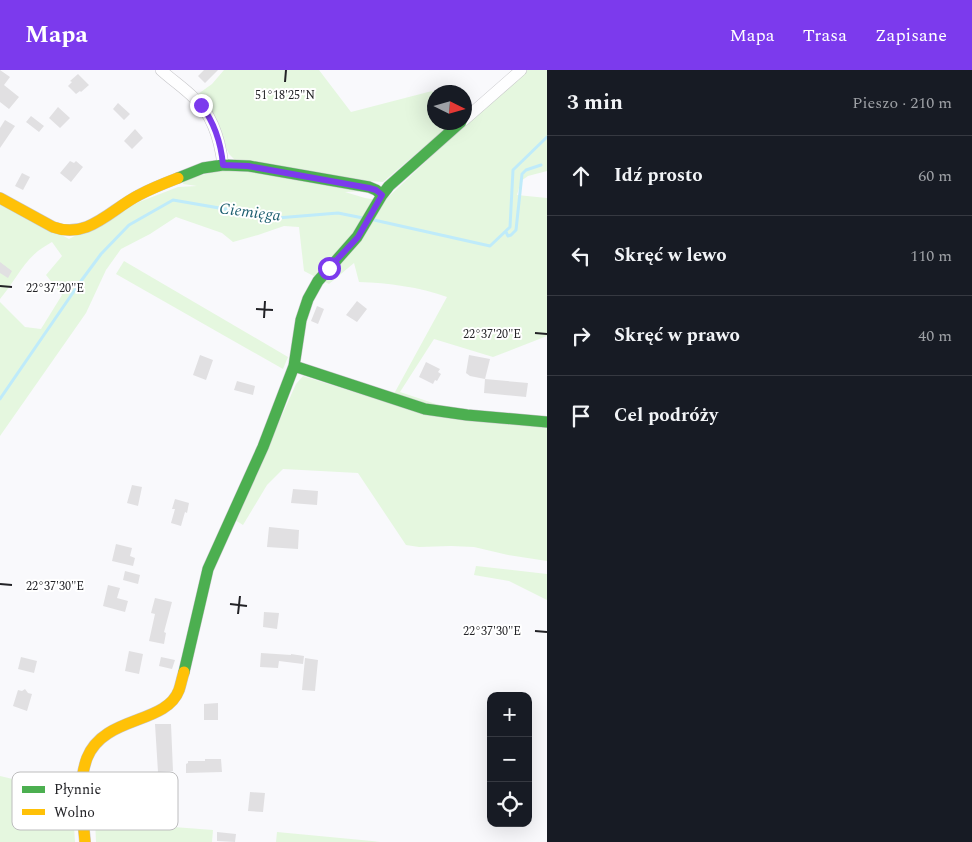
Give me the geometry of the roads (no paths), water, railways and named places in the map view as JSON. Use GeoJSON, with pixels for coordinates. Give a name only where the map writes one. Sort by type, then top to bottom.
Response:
{"type":"FeatureCollection","features":[{"type":"Feature","properties":{"kind":"street"},"geometry":{"type":"LineString","coordinates":[[161,70],[194,97],[206,111],[221,148],[223,165]]}},
{"type":"Feature","properties":{"kind":"street"},"geometry":{"type":"LineString","coordinates":[[472,113],[521,70]]}},
{"type":"Feature","properties":{"kind":"street"},"geometry":{"type":"LineString","coordinates":[[83,772],[87,755],[102,737],[121,725],[165,707],[178,691],[208,570],[263,447],[294,366],[301,320],[308,299],[318,281],[358,237],[382,195],[395,180],[453,130]]}},
{"type":"Feature","properties":{"kind":"street"},"geometry":{"type":"LineString","coordinates":[[0,198],[53,227],[61,230],[74,230],[89,227],[130,200],[160,185],[203,168],[223,165],[248,166],[369,188],[376,190],[382,195]]}},
{"type":"Feature","properties":{"kind":"street"},"geometry":{"type":"LineString","coordinates":[[294,366],[425,409],[467,415],[547,422]]}},
{"type":"Feature","properties":{"kind":"waterway","name":"Ciemięga"},"geometry":{"type":"LineString","coordinates":[[374,220],[490,246],[510,227],[513,170],[547,137]]}},
{"type":"Feature","properties":{"kind":"waterway"},"geometry":{"type":"LineString","coordinates":[[506,232],[508,236],[516,230],[522,174],[526,170],[541,165]]}},
{"type":"Feature","properties":{"kind":"waterway","name":"Ciemięga"},"geometry":{"type":"LineString","coordinates":[[0,399],[101,254],[129,225],[173,200],[277,218],[338,213],[363,218]]}}]}
